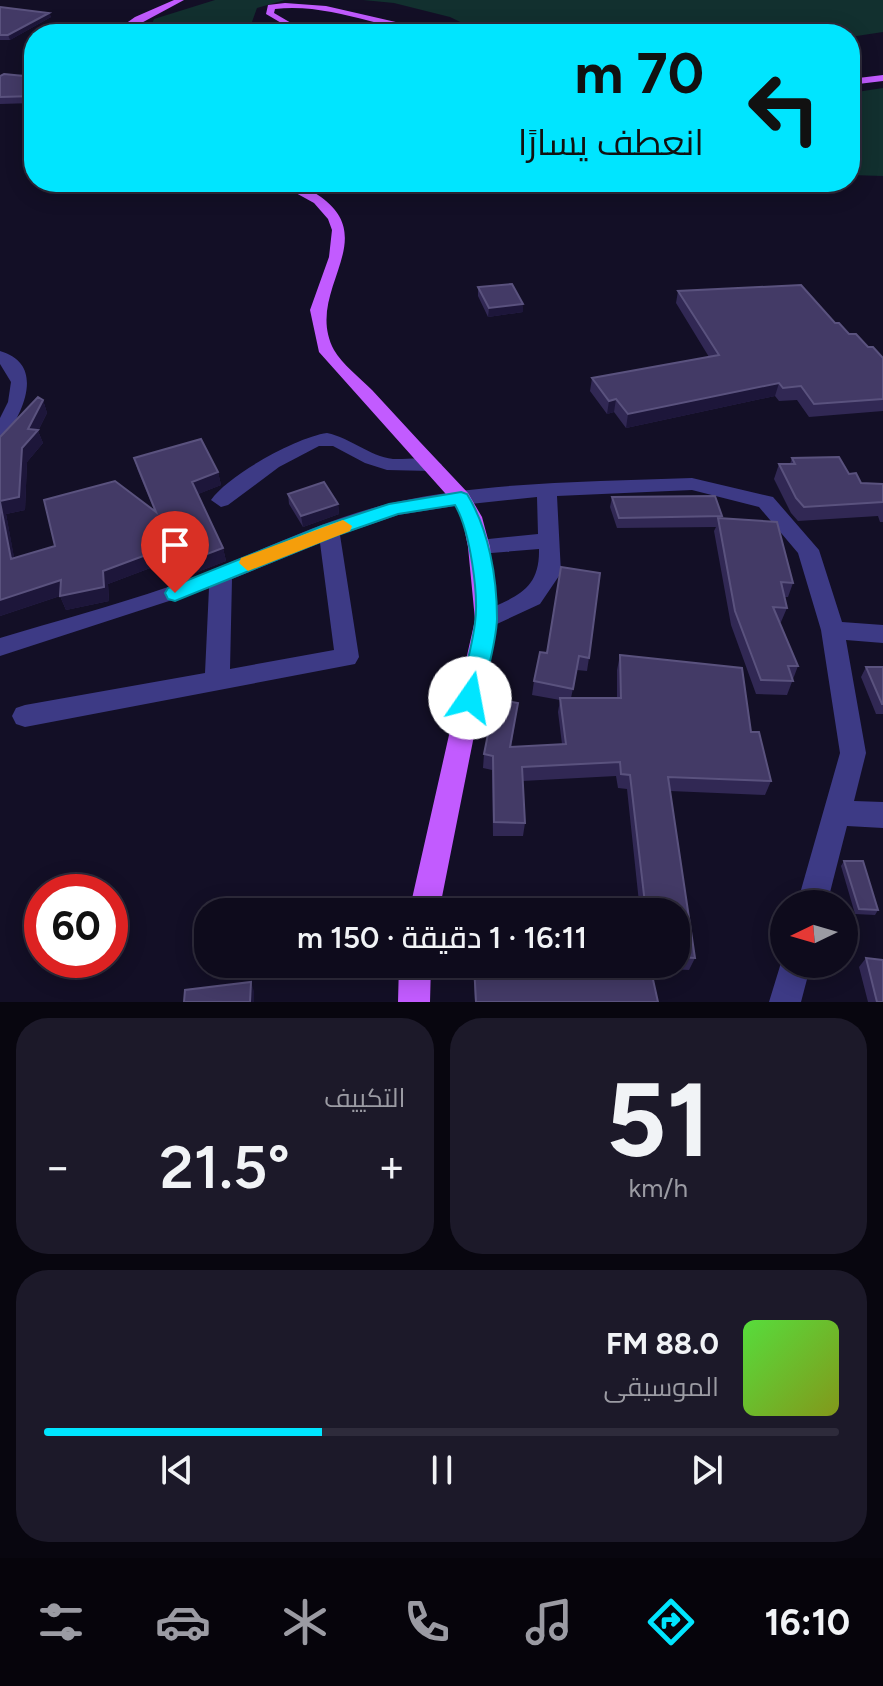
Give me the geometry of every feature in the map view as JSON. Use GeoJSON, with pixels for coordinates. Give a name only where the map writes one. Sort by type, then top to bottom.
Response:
{"type":"FeatureCollection","features":[{"type":"Feature","properties":{"kind":"main road"},"geometry":{"type":"LineString","coordinates":[[130,24],[180,0]]}},
{"type":"Feature","properties":{"kind":"main road"},"geometry":{"type":"LineString","coordinates":[[288,24],[270,14],[271,7],[283,2],[313,1],[385,24]]}},
{"type":"Feature","properties":{"kind":"main road"},"geometry":{"type":"LineString","coordinates":[[860,81],[883,78]]}},
{"type":"Feature","properties":{"kind":"main road"},"geometry":{"type":"LineString","coordinates":[[303,192],[315,198],[333,216],[340,231],[336,256],[318,308],[318,322],[327,352],[461,498],[472,517],[479,547],[486,620],[427,898]]}},
{"type":"Feature","properties":{"kind":"main road"},"geometry":{"type":"LineString","coordinates":[[414,1002],[415,978]]}},
{"type":"Feature","properties":{"kind":"street"},"geometry":{"type":"LineString","coordinates":[[0,356],[12,363],[21,383],[15,407],[0,432]]}},
{"type":"Feature","properties":{"kind":"street"},"geometry":{"type":"LineString","coordinates":[[221,500],[301,446],[325,439],[352,446],[372,459],[391,465],[432,465]]}},
{"type":"Feature","properties":{"kind":"street"},"geometry":{"type":"LineString","coordinates":[[0,647],[175,593],[329,531],[396,509],[461,498],[547,490],[692,484],[766,502],[808,550],[833,630],[853,753],[816,890]]}},
{"type":"Feature","properties":{"kind":"street"},"geometry":{"type":"LineString","coordinates":[[486,620],[532,598],[550,573],[547,490]]}},
{"type":"Feature","properties":{"kind":"street"},"geometry":{"type":"LineString","coordinates":[[25,716],[347,657],[329,531]]}},
{"type":"Feature","properties":{"kind":"street"},"geometry":{"type":"LineString","coordinates":[[479,547],[551,540]]}},
{"type":"Feature","properties":{"kind":"street"},"geometry":{"type":"LineString","coordinates":[[217,681],[221,575]]}},
{"type":"Feature","properties":{"kind":"street"},"geometry":{"type":"LineString","coordinates":[[833,630],[883,634]]}},
{"type":"Feature","properties":{"kind":"street"},"geometry":{"type":"LineString","coordinates":[[837,813],[883,815]]}},
{"type":"Feature","properties":{"kind":"street"},"geometry":{"type":"LineString","coordinates":[[785,1002],[791,978]]}},
{"type":"Feature","properties":{"kind":"green space"},"geometry":{"type":"Polygon","coordinates":[[[215,0],[285,0],[257,8],[251,24],[152,24],[154,19],[215,0]]]}},
{"type":"Feature","properties":{"kind":"green space"},"geometry":{"type":"Polygon","coordinates":[[[363,0],[883,0],[883,32],[860,35],[860,24],[464,24],[450,17],[394,3],[363,0]]]}},
{"type":"Feature","properties":{"kind":"green space"},"geometry":{"type":"Polygon","coordinates":[[[883,88],[883,176],[860,175],[860,91],[883,88]]]}},
{"type":"Feature","properties":{"kind":"building"},"geometry":{"type":"Polygon","coordinates":[[[0,7],[49,13],[8,35],[0,35],[0,7]]]}},
{"type":"Feature","properties":{"kind":"building"},"geometry":{"type":"Polygon","coordinates":[[[0,76],[24,76],[24,96],[0,97],[0,76]]]}},
{"type":"Feature","properties":{"kind":"building"},"geometry":{"type":"Polygon","coordinates":[[[512,284],[523,304],[489,308],[478,287],[512,284]]]}},
{"type":"Feature","properties":{"kind":"building"},"geometry":{"type":"Polygon","coordinates":[[[801,285],[835,323],[839,323],[849,334],[856,334],[883,358],[883,399],[814,404],[801,386],[783,388],[779,383],[628,414],[616,399],[609,401],[592,378],[719,355],[678,291],[801,285]]]}},
{"type":"Feature","properties":{"kind":"building"},"geometry":{"type":"Polygon","coordinates":[[[38,397],[43,400],[28,429],[38,430],[22,448],[19,497],[0,501],[0,437],[38,397]]]}},
{"type":"Feature","properties":{"kind":"building"},"geometry":{"type":"Polygon","coordinates":[[[201,439],[218,472],[192,482],[223,548],[178,565],[170,546],[103,571],[104,587],[60,596],[61,580],[0,600],[0,502],[11,559],[55,546],[44,500],[115,481],[156,512],[134,458],[201,439]]]}},
{"type":"Feature","properties":{"kind":"building"},"geometry":{"type":"Polygon","coordinates":[[[839,457],[849,474],[856,473],[861,483],[883,484],[883,502],[804,507],[779,464],[795,464],[792,458],[839,457]]]}},
{"type":"Feature","properties":{"kind":"building"},"geometry":{"type":"Polygon","coordinates":[[[324,482],[338,504],[301,516],[288,494],[324,482]]]}},
{"type":"Feature","properties":{"kind":"building"},"geometry":{"type":"Polygon","coordinates":[[[715,496],[722,516],[619,518],[612,497],[715,496]]]}},
{"type":"Feature","properties":{"kind":"building"},"geometry":{"type":"Polygon","coordinates":[[[718,518],[777,522],[793,583],[781,582],[787,608],[773,607],[798,666],[788,666],[793,681],[761,680],[735,611],[718,518]]]}},
{"type":"Feature","properties":{"kind":"building"},"geometry":{"type":"Polygon","coordinates":[[[561,567],[600,573],[589,658],[579,656],[573,689],[534,681],[540,652],[547,653],[561,567]]]}},
{"type":"Feature","properties":{"kind":"building"},"geometry":{"type":"Polygon","coordinates":[[[620,655],[742,668],[751,732],[759,732],[771,781],[668,777],[686,898],[644,898],[630,775],[621,774],[620,762],[522,767],[525,823],[494,822],[493,756],[484,754],[495,699],[518,703],[510,747],[566,744],[560,698],[621,698],[620,655]]]}},
{"type":"Feature","properties":{"kind":"building"},"geometry":{"type":"Polygon","coordinates":[[[866,667],[883,667],[883,704],[882,704],[866,667]]]}},
{"type":"Feature","properties":{"kind":"building"},"geometry":{"type":"Polygon","coordinates":[[[844,861],[863,861],[878,910],[859,909],[858,890],[853,890],[844,861]]]}},
{"type":"Feature","properties":{"kind":"building"},"geometry":{"type":"Polygon","coordinates":[[[690,924],[695,958],[690,958],[690,924]]]}},
{"type":"Feature","properties":{"kind":"building"},"geometry":{"type":"Polygon","coordinates":[[[866,958],[883,960],[883,1002],[877,1002],[866,958]]]}},
{"type":"Feature","properties":{"kind":"building"},"geometry":{"type":"Polygon","coordinates":[[[475,978],[653,978],[658,1002],[476,1002],[475,978]]]}},
{"type":"Feature","properties":{"kind":"building"},"geometry":{"type":"Polygon","coordinates":[[[251,982],[250,1002],[184,1002],[185,990],[251,982]]]}},
{"type":"Feature","properties":{"kind":"slow traffic"},"geometry":{"type":"LineString","coordinates":[[248,563],[343,526]]}},
{"type":"Feature","properties":{"kind":"route"},"geometry":{"type":"LineString","coordinates":[[175,593],[329,531],[396,509],[461,498],[472,517],[479,547],[486,620],[470,698]]}}]}
